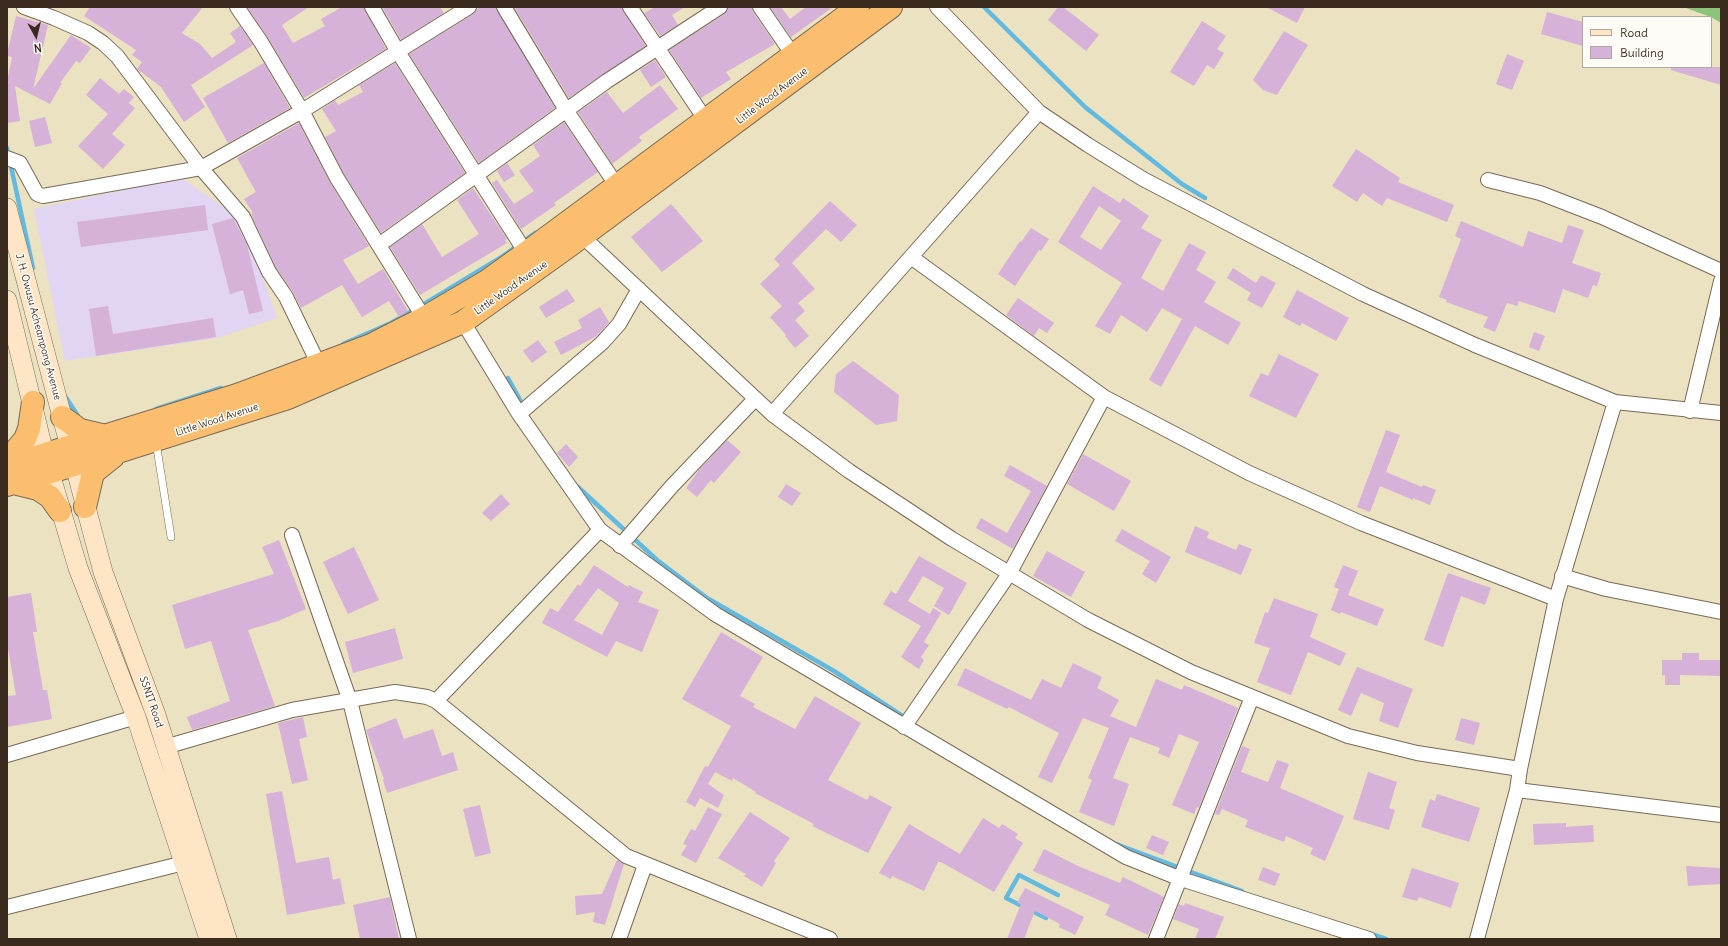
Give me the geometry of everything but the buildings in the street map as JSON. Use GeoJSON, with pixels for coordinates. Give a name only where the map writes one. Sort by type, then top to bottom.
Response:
{"type":"FeatureCollection","features":[{"type":"Feature","properties":{"kind":"highway","name":"Little Wood Avenue"},"geometry":{"type":"LineString","coordinates":[[9,478],[47,463],[114,444],[371,345],[461,298],[526,253],[858,7]]}},
{"type":"Feature","properties":{"kind":"highway","name":"Little Wood Avenue"},"geometry":{"type":"LineString","coordinates":[[114,444],[156,440],[288,398],[463,322],[892,7]]}},
{"type":"Feature","properties":{"kind":"highway"},"geometry":{"type":"LineString","coordinates":[[7,459],[25,439],[29,429],[33,402]]}},
{"type":"Feature","properties":{"kind":"highway"},"geometry":{"type":"LineString","coordinates":[[62,417],[80,430],[114,444],[93,472],[85,507]]}},
{"type":"Feature","properties":{"kind":"highway"},"geometry":{"type":"LineString","coordinates":[[9,478],[38,489],[50,497],[60,510]]}},
{"type":"Feature","properties":{"kind":"street"},"geometry":{"type":"LineString","coordinates":[[24,7],[88,33],[103,43],[117,56],[201,168],[243,217],[269,272],[286,297],[319,365]]}},
{"type":"Feature","properties":{"kind":"street"},"geometry":{"type":"LineString","coordinates":[[237,7],[261,42],[302,111],[337,178],[424,318]]}},
{"type":"Feature","properties":{"kind":"street"},"geometry":{"type":"LineString","coordinates":[[372,7],[398,52],[526,253]]}},
{"type":"Feature","properties":{"kind":"street"},"geometry":{"type":"LineString","coordinates":[[7,158],[20,163],[37,194],[43,196],[201,168],[302,111],[469,7]]}},
{"type":"Feature","properties":{"kind":"street"},"geometry":{"type":"LineString","coordinates":[[504,7],[566,110],[617,186]]}},
{"type":"Feature","properties":{"kind":"street"},"geometry":{"type":"LineString","coordinates":[[630,7],[705,120]]}},
{"type":"Feature","properties":{"kind":"street"},"geometry":{"type":"LineString","coordinates":[[379,245],[566,110],[720,7]]}},
{"type":"Feature","properties":{"kind":"street"},"geometry":{"type":"LineString","coordinates":[[760,7],[793,55]]}},
{"type":"Feature","properties":{"kind":"street"},"geometry":{"type":"LineString","coordinates":[[937,7],[1039,112],[1143,179],[1363,294],[1475,346],[1615,402],[1690,411],[1721,413]]}},
{"type":"Feature","properties":{"kind":"street"},"geometry":{"type":"LineString","coordinates":[[772,414],[1039,112]]}},
{"type":"Feature","properties":{"kind":"street"},"geometry":{"type":"LineString","coordinates":[[1488,180],[1540,193],[1602,217],[1721,272]]}},
{"type":"Feature","properties":{"kind":"street","name":"J. H. Owusu Acheampong Avenue"},"geometry":{"type":"LineString","coordinates":[[7,208],[73,456]]}},
{"type":"Feature","properties":{"kind":"street"},"geometry":{"type":"LineString","coordinates":[[582,236],[772,414],[849,471],[1009,574],[1088,620],[1191,672],[1348,736],[1417,752],[1520,768]]}},
{"type":"Feature","properties":{"kind":"street"},"geometry":{"type":"LineString","coordinates":[[911,257],[1104,397],[1249,473],[1361,522],[1556,600]]}},
{"type":"Feature","properties":{"kind":"street"},"geometry":{"type":"LineString","coordinates":[[1690,411],[1721,281]]}},
{"type":"Feature","properties":{"kind":"street"},"geometry":{"type":"LineString","coordinates":[[519,414],[602,343],[619,324],[639,289]]}},
{"type":"Feature","properties":{"kind":"street"},"geometry":{"type":"LineString","coordinates":[[7,300],[47,463]]}},
{"type":"Feature","properties":{"kind":"street"},"geometry":{"type":"LineString","coordinates":[[463,322],[519,414],[600,530],[715,614],[1126,857],[1181,879],[1370,939]]}},
{"type":"Feature","properties":{"kind":"street"},"geometry":{"type":"LineString","coordinates":[[904,727],[1009,574],[1104,397]]}},
{"type":"Feature","properties":{"kind":"street"},"geometry":{"type":"LineString","coordinates":[[620,546],[672,486],[755,399]]}},
{"type":"Feature","properties":{"kind":"street"},"geometry":{"type":"LineString","coordinates":[[1477,939],[1517,790],[1520,768],[1562,576],[1615,402]]}},
{"type":"Feature","properties":{"kind":"street","name":"SSNIT Road"},"geometry":{"type":"LineString","coordinates":[[73,456],[103,572],[166,747],[227,939]]}},
{"type":"Feature","properties":{"kind":"street","name":"SSNIT Road"},"geometry":{"type":"LineString","coordinates":[[47,463],[78,568],[136,717],[209,939]]}},
{"type":"Feature","properties":{"kind":"street"},"geometry":{"type":"LineString","coordinates":[[436,701],[600,530]]}},
{"type":"Feature","properties":{"kind":"street"},"geometry":{"type":"LineString","coordinates":[[292,535],[350,701],[409,939]]}},
{"type":"Feature","properties":{"kind":"street"},"geometry":{"type":"LineString","coordinates":[[1562,576],[1606,589],[1721,612]]}},
{"type":"Feature","properties":{"kind":"street"},"geometry":{"type":"LineString","coordinates":[[166,747],[292,710],[395,692],[427,697],[436,701],[626,856],[830,939]]}},
{"type":"Feature","properties":{"kind":"street"},"geometry":{"type":"LineString","coordinates":[[1156,939],[1252,697]]}},
{"type":"Feature","properties":{"kind":"street"},"geometry":{"type":"LineString","coordinates":[[7,755],[136,717]]}},
{"type":"Feature","properties":{"kind":"street"},"geometry":{"type":"LineString","coordinates":[[1517,790],[1721,815]]}},
{"type":"Feature","properties":{"kind":"street"},"geometry":{"type":"LineString","coordinates":[[7,907],[184,863]]}},
{"type":"Feature","properties":{"kind":"street"},"geometry":{"type":"LineString","coordinates":[[619,939],[645,865]]}},
{"type":"Feature","properties":{"kind":"lane"},"geometry":{"type":"LineString","coordinates":[[156,440],[170,537]]}},
{"type":"Feature","properties":{"kind":"shaded area"},"geometry":{"type":"Polygon","coordinates":[[[181,178],[242,219],[277,318],[217,338],[65,361],[34,209],[181,178]]]}},
{"type":"Feature","properties":{"kind":"green space"},"geometry":{"type":"Polygon","coordinates":[[[1683,7],[1721,7],[1721,23],[1712,18],[1712,16],[1683,7]]]}},
{"type":"Feature","properties":{"kind":"waterway"},"geometry":{"type":"LineString","coordinates":[[984,7],[1085,107],[1182,184],[1205,198]]}},
{"type":"Feature","properties":{"kind":"waterway"},"geometry":{"type":"LineString","coordinates":[[7,148],[33,268]]}},
{"type":"Feature","properties":{"kind":"waterway"},"geometry":{"type":"LineString","coordinates":[[343,344],[391,323],[424,304],[500,258],[535,233]]}},
{"type":"Feature","properties":{"kind":"waterway"},"geometry":{"type":"LineString","coordinates":[[508,378],[524,407]]}},
{"type":"Feature","properties":{"kind":"waterway"},"geometry":{"type":"LineString","coordinates":[[156,409],[221,388]]}},
{"type":"Feature","properties":{"kind":"waterway"},"geometry":{"type":"LineString","coordinates":[[65,396],[78,416]]}},
{"type":"Feature","properties":{"kind":"waterway"},"geometry":{"type":"LineString","coordinates":[[578,487],[657,560],[707,598],[834,671],[907,719]]}},
{"type":"Feature","properties":{"kind":"waterway"},"geometry":{"type":"LineString","coordinates":[[1116,844],[1242,891]]}},
{"type":"Feature","properties":{"kind":"waterway"},"geometry":{"type":"LineString","coordinates":[[1046,918],[1006,898],[1019,875],[1058,895]]}},
{"type":"Feature","properties":{"kind":"waterway"},"geometry":{"type":"LineString","coordinates":[[1371,934],[1386,939]]}}]}
